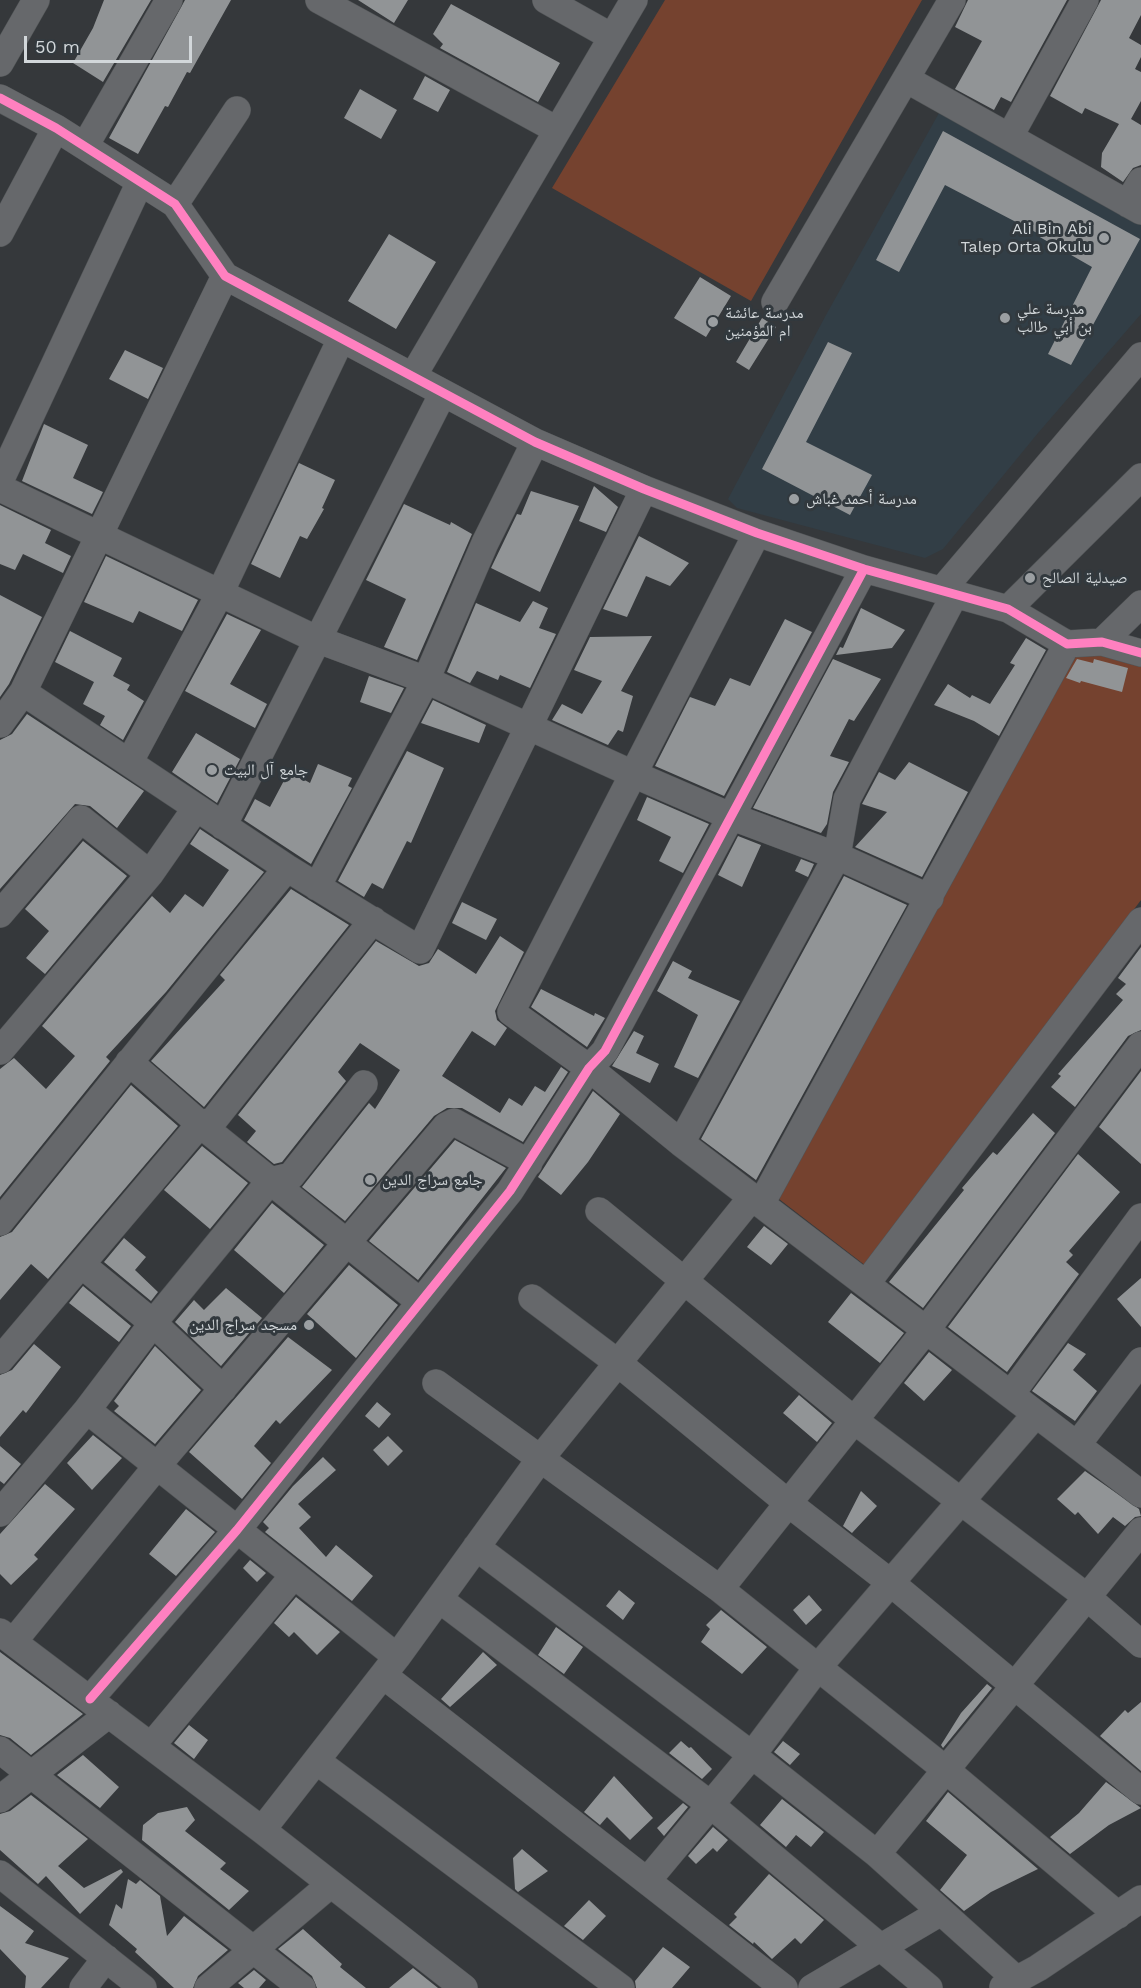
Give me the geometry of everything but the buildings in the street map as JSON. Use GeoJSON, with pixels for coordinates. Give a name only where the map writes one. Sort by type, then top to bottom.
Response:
{"type":"FeatureCollection","features":[{"type":"Feature","properties":{"kind":"street"},"geometry":{"type":"LineString","coordinates":[[0,63],[36,0]]}},
{"type":"Feature","properties":{"kind":"street"},"geometry":{"type":"LineString","coordinates":[[85,146],[169,0]]}},
{"type":"Feature","properties":{"kind":"street"},"geometry":{"type":"LineString","coordinates":[[319,0],[557,130]]}},
{"type":"Feature","properties":{"kind":"street"},"geometry":{"type":"LineString","coordinates":[[546,0],[612,37]]}},
{"type":"Feature","properties":{"kind":"street"},"geometry":{"type":"LineString","coordinates":[[412,376],[634,0]]}},
{"type":"Feature","properties":{"kind":"street"},"geometry":{"type":"LineString","coordinates":[[775,302],[952,0]]}},
{"type":"Feature","properties":{"kind":"street"},"geometry":{"type":"LineString","coordinates":[[1010,136],[1086,0]]}},
{"type":"Feature","properties":{"kind":"street"},"geometry":{"type":"LineString","coordinates":[[906,79],[1010,136],[1137,199]]}},
{"type":"Feature","properties":{"kind":"street"},"geometry":{"type":"LineString","coordinates":[[0,98],[56,128],[175,204],[225,276],[535,442],[644,489],[757,533],[864,569],[1008,609],[1067,644],[1102,642],[1141,653]]}},
{"type":"Feature","properties":{"kind":"street"},"geometry":{"type":"LineString","coordinates":[[175,204],[237,111]]}},
{"type":"Feature","properties":{"kind":"street"},"geometry":{"type":"LineString","coordinates":[[0,233],[56,128]]}},
{"type":"Feature","properties":{"kind":"street"},"geometry":{"type":"LineString","coordinates":[[0,481],[140,182]]}},
{"type":"Feature","properties":{"kind":"street"},"geometry":{"type":"LineString","coordinates":[[0,724],[23,692],[225,276]]}},
{"type":"Feature","properties":{"kind":"street"},"geometry":{"type":"LineString","coordinates":[[130,761],[219,595],[341,339]]}},
{"type":"Feature","properties":{"kind":"street"},"geometry":{"type":"LineString","coordinates":[[681,1143],[837,856],[848,799],[949,592],[1141,356]]}},
{"type":"Feature","properties":{"kind":"street"},"geometry":{"type":"LineString","coordinates":[[223,826],[443,393]]}},
{"type":"Feature","properties":{"kind":"street"},"geometry":{"type":"LineString","coordinates":[[317,887],[426,680],[485,543],[535,442]]}},
{"type":"Feature","properties":{"kind":"street"},"geometry":{"type":"LineString","coordinates":[[1008,609],[1141,477]]}},
{"type":"Feature","properties":{"kind":"street"},"geometry":{"type":"LineString","coordinates":[[0,488],[219,595],[316,639],[426,680],[730,816],[837,856],[930,898]]}},
{"type":"Feature","properties":{"kind":"street"},"geometry":{"type":"LineString","coordinates":[[23,692],[130,761],[287,868],[420,950],[644,489]]}},
{"type":"Feature","properties":{"kind":"street"},"geometry":{"type":"LineString","coordinates":[[757,533],[511,1012],[589,1068],[681,1143],[1141,1494]]}},
{"type":"Feature","properties":{"kind":"street"},"geometry":{"type":"LineString","coordinates":[[0,1799],[31,1774],[100,1707],[237,1530],[419,1301],[510,1191],[589,1068],[605,1051],[864,569]]}},
{"type":"Feature","properties":{"kind":"street"},"geometry":{"type":"LineString","coordinates":[[1102,642],[1141,603]]}},
{"type":"Feature","properties":{"kind":"street"},"geometry":{"type":"LineString","coordinates":[[262,1830],[318,1762],[390,1666],[540,1459],[685,1281],[757,1201],[930,898],[1067,644]]}},
{"type":"Feature","properties":{"kind":"street"},"geometry":{"type":"LineString","coordinates":[[0,1051],[150,874],[196,808]]}},
{"type":"Feature","properties":{"kind":"street"},"geometry":{"type":"LineString","coordinates":[[0,914],[81,819],[150,874]]}},
{"type":"Feature","properties":{"kind":"street"},"geometry":{"type":"LineString","coordinates":[[0,1222],[287,868]]}},
{"type":"Feature","properties":{"kind":"street"},"geometry":{"type":"LineString","coordinates":[[0,1360],[200,1124],[213,1121],[373,920]]}},
{"type":"Feature","properties":{"kind":"street"},"geometry":{"type":"LineString","coordinates":[[866,1284],[1141,921]]}},
{"type":"Feature","properties":{"kind":"street"},"geometry":{"type":"LineString","coordinates":[[720,1589],[855,1421],[1141,1045]]}},
{"type":"Feature","properties":{"kind":"street"},"geometry":{"type":"LineString","coordinates":[[129,1062],[200,1124],[419,1301]]}},
{"type":"Feature","properties":{"kind":"street"},"geometry":{"type":"LineString","coordinates":[[0,1514],[87,1410],[153,1323],[270,1181],[291,1176],[364,1084]]}},
{"type":"Feature","properties":{"kind":"street"},"geometry":{"type":"LineString","coordinates":[[464,1988],[262,1830],[7,1637],[224,1389],[446,1126],[454,1122],[529,1162]]}},
{"type":"Feature","properties":{"kind":"street"},"geometry":{"type":"LineString","coordinates":[[599,1211],[855,1421],[1087,1597],[1141,1644]]}},
{"type":"Feature","properties":{"kind":"street"},"geometry":{"type":"LineString","coordinates":[[1011,1395],[1141,1217]]}},
{"type":"Feature","properties":{"kind":"street"},"geometry":{"type":"LineString","coordinates":[[82,1265],[153,1323],[224,1389]]}},
{"type":"Feature","properties":{"kind":"street"},"geometry":{"type":"LineString","coordinates":[[532,1298],[618,1363],[788,1503],[891,1583],[1141,1791]]}},
{"type":"Feature","properties":{"kind":"street"},"geometry":{"type":"LineString","coordinates":[[1077,1445],[1141,1361]]}},
{"type":"Feature","properties":{"kind":"street"},"geometry":{"type":"LineString","coordinates":[[435,1383],[720,1589],[946,1770],[1118,1915]]}},
{"type":"Feature","properties":{"kind":"street"},"geometry":{"type":"LineString","coordinates":[[87,1410],[294,1575],[390,1666],[648,1881],[784,1988]]}},
{"type":"Feature","properties":{"kind":"street"},"geometry":{"type":"LineString","coordinates":[[648,1881],[752,1755],[818,1667],[1036,1414]]}},
{"type":"Feature","properties":{"kind":"street"},"geometry":{"type":"LineString","coordinates":[[877,1854],[1141,1531]]}},
{"type":"Feature","properties":{"kind":"street"},"geometry":{"type":"LineString","coordinates":[[476,1548],[752,1755],[877,1854],[941,1912],[1009,1984],[1141,1899]]}},
{"type":"Feature","properties":{"kind":"street"},"geometry":{"type":"LineString","coordinates":[[151,1746],[294,1575]]}},
{"type":"Feature","properties":{"kind":"street"},"geometry":{"type":"LineString","coordinates":[[439,1599],[711,1805],[929,1988]]}},
{"type":"Feature","properties":{"kind":"street"},"geometry":{"type":"LineString","coordinates":[[0,1750],[302,1988]]}},
{"type":"Feature","properties":{"kind":"street"},"geometry":{"type":"LineString","coordinates":[[318,1762],[621,1988]]}},
{"type":"Feature","properties":{"kind":"street"},"geometry":{"type":"LineString","coordinates":[[0,1874],[143,1988]]}},
{"type":"Feature","properties":{"kind":"street"},"geometry":{"type":"LineString","coordinates":[[208,1988],[331,1884]]}},
{"type":"Feature","properties":{"kind":"street"},"geometry":{"type":"LineString","coordinates":[[812,1988],[941,1912]]}},
{"type":"Feature","properties":{"kind":"street"},"geometry":{"type":"LineString","coordinates":[[83,1988],[106,1958]]}},
{"type":"Feature","properties":{"kind":"shaded area"},"geometry":{"type":"Polygon","coordinates":[[[665,0],[922,0],[751,301],[552,188],[665,0]]]}},
{"type":"Feature","properties":{"kind":"shaded area"},"geometry":{"type":"Polygon","coordinates":[[[939,113],[1141,223],[1141,314],[1038,433],[943,549],[925,558],[737,508],[728,499],[826,315],[939,113]]]}},
{"type":"Feature","properties":{"kind":"shaded area"},"geometry":{"type":"Polygon","coordinates":[[[1068,644],[1141,666],[1141,900],[866,1266],[779,1199],[1068,644]]]}},
{"type":"Feature","properties":{"kind":"cycle path"},"geometry":{"type":"LineString","coordinates":[[0,98],[56,128],[175,204],[225,276],[535,442],[644,489],[757,533],[864,569],[1008,609],[1067,644],[1102,642],[1141,653]]}},
{"type":"Feature","properties":{"kind":"cycle path"},"geometry":{"type":"LineString","coordinates":[[90,1699],[237,1530],[510,1191],[589,1068],[605,1051],[864,569]]}},
{"type":"Feature","properties":{"kind":"place","name":"Ali Bin Abi Talep Orta Okulu"},"geometry":{"type":"Point","coordinates":[1104,238]}},
{"type":"Feature","properties":{"kind":"place","name":"مدرسة علي بن أبي طالب"},"geometry":{"type":"Point","coordinates":[1005,318]}},
{"type":"Feature","properties":{"kind":"place","name":"مدرسة عائشة ام المؤمنين"},"geometry":{"type":"Point","coordinates":[713,322]}},
{"type":"Feature","properties":{"kind":"place","name":"مدرسة أحمد غباش"},"geometry":{"type":"Point","coordinates":[794,499]}},
{"type":"Feature","properties":{"kind":"place","name":"صيدلية الصالح"},"geometry":{"type":"Point","coordinates":[1030,578]}},
{"type":"Feature","properties":{"kind":"place","name":"جامع آل البيت"},"geometry":{"type":"Point","coordinates":[212,770]}},
{"type":"Feature","properties":{"kind":"place","name":"جامع سراج الدين"},"geometry":{"type":"Point","coordinates":[370,1180]}},
{"type":"Feature","properties":{"kind":"place","name":"مسجد سراج الدين"},"geometry":{"type":"Point","coordinates":[309,1325]}}]}
